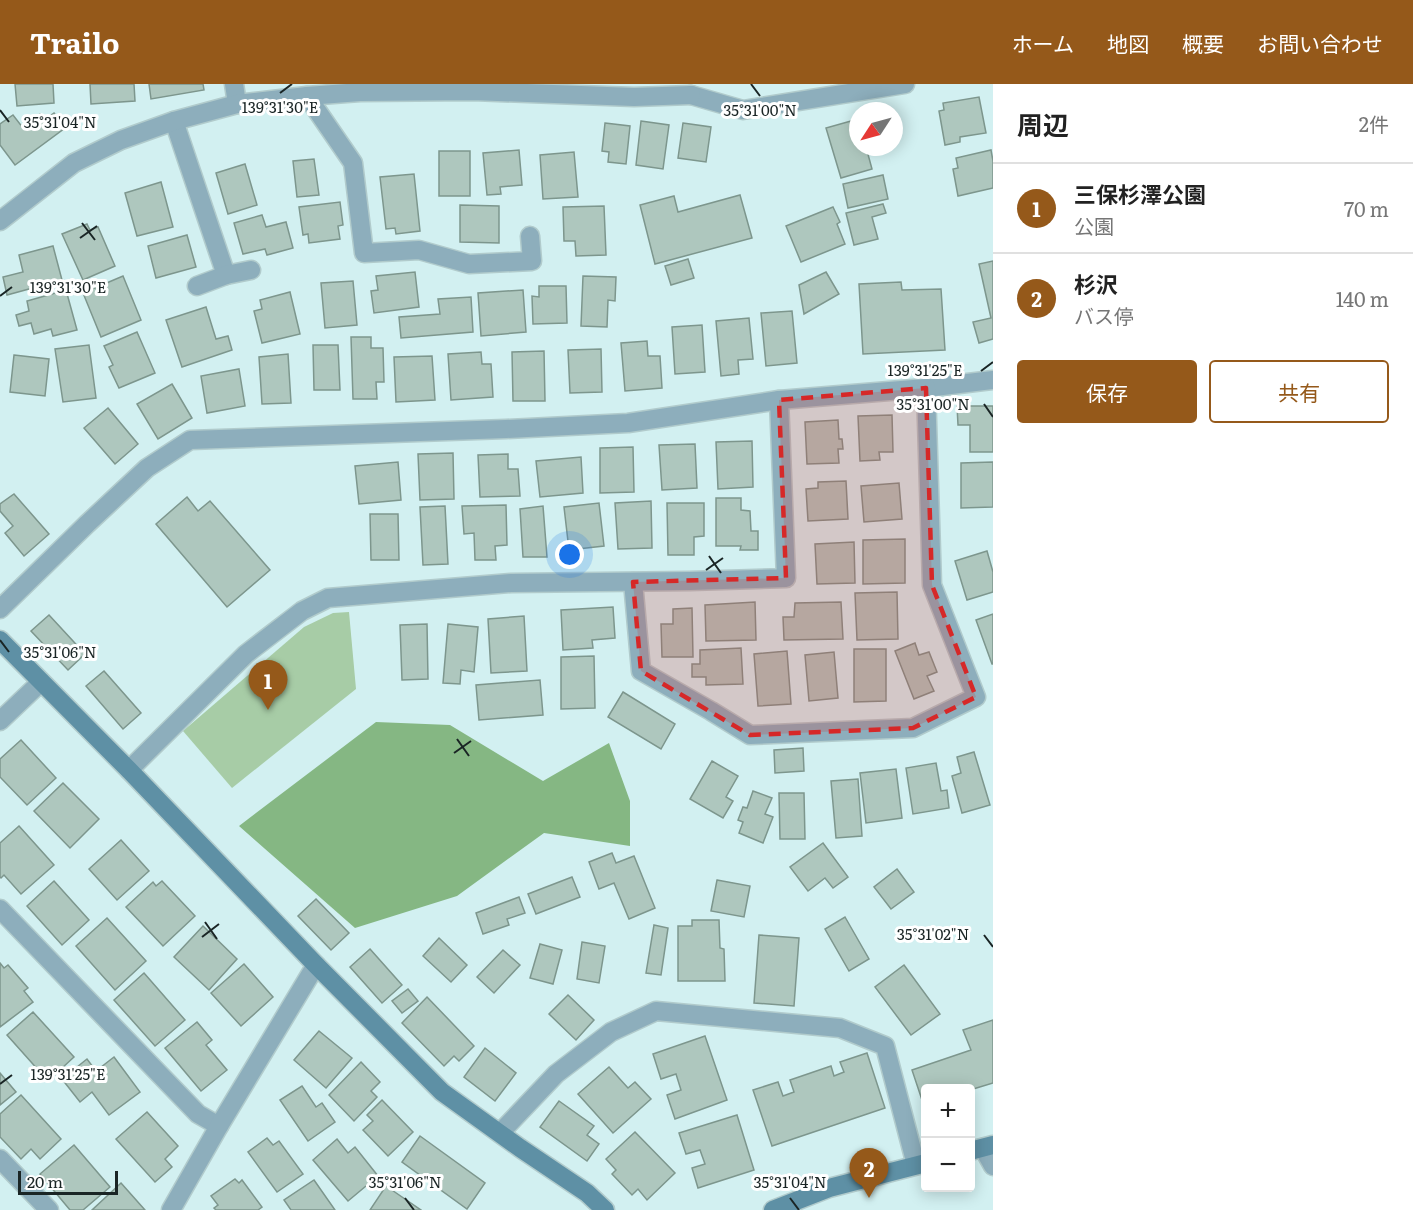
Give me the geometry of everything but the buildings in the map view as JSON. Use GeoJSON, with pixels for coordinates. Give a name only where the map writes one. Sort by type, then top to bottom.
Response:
{"type":"FeatureCollection","features":[{"type":"Feature","properties":{"kind":"street"},"geometry":{"type":"LineString","coordinates":[[234,84],[237,104]]}},
{"type":"Feature","properties":{"kind":"street"},"geometry":{"type":"LineString","coordinates":[[0,221],[74,163],[121,140],[174,121],[237,104],[360,92],[473,91],[634,97],[691,95],[743,110],[904,84]]}},
{"type":"Feature","properties":{"kind":"street"},"geometry":{"type":"LineString","coordinates":[[308,96],[353,163],[364,253],[419,250],[469,264],[532,261],[530,236]]}},
{"type":"Feature","properties":{"kind":"street"},"geometry":{"type":"LineString","coordinates":[[174,121],[226,275]]}},
{"type":"Feature","properties":{"kind":"street"},"geometry":{"type":"LineString","coordinates":[[197,286],[226,275],[251,270]]}},
{"type":"Feature","properties":{"kind":"street"},"geometry":{"type":"LineString","coordinates":[[0,609],[147,468],[190,440],[628,423],[779,400],[993,380]]}},
{"type":"Feature","properties":{"kind":"street"},"geometry":{"type":"LineString","coordinates":[[633,582],[641,671],[750,735],[913,728],[976,697],[932,585],[926,388]]}},
{"type":"Feature","properties":{"kind":"street"},"geometry":{"type":"LineString","coordinates":[[129,770],[246,654],[302,611],[328,598],[512,583],[786,578],[779,400]]}},
{"type":"Feature","properties":{"kind":"street"},"geometry":{"type":"LineString","coordinates":[[0,640],[442,1092],[586,1192],[605,1210]]}},
{"type":"Feature","properties":{"kind":"street"},"geometry":{"type":"LineString","coordinates":[[0,721],[41,682]]}},
{"type":"Feature","properties":{"kind":"street"},"geometry":{"type":"LineString","coordinates":[[0,909],[198,1114],[219,1126]]}},
{"type":"Feature","properties":{"kind":"street"},"geometry":{"type":"LineString","coordinates":[[173,1210],[219,1126],[316,965]]}},
{"type":"Feature","properties":{"kind":"street"},"geometry":{"type":"LineString","coordinates":[[501,1133],[556,1074],[612,1032],[656,1011],[840,1028],[885,1046],[921,1164],[829,1188],[773,1210]]}},
{"type":"Feature","properties":{"kind":"street"},"geometry":{"type":"LineString","coordinates":[[982,1148],[993,1166]]}},
{"type":"Feature","properties":{"kind":"street"},"geometry":{"type":"LineString","coordinates":[[0,1159],[49,1210]]}},
{"type":"Feature","properties":{"kind":"highlighted area"},"geometry":{"type":"Polygon","coordinates":[[[926,388],[932,585],[976,697],[913,728],[750,735],[641,671],[633,582],[786,578],[779,400],[926,388]]]}},
{"type":"Feature","properties":{"kind":"green space"},"geometry":{"type":"Polygon","coordinates":[[[349,612],[356,689],[232,788],[183,731],[304,627],[333,613],[349,612]]]}},
{"type":"Feature","properties":{"kind":"green space"},"geometry":{"type":"Polygon","coordinates":[[[376,722],[450,725],[543,781],[609,743],[630,801],[630,846],[544,833],[457,896],[355,928],[239,826],[376,722]]]}},
{"type":"Feature","properties":{"kind":"place","name":"三保杉澤公園"},"geometry":{"type":"Point","coordinates":[268,710]}},
{"type":"Feature","properties":{"kind":"place","name":"杉沢"},"geometry":{"type":"Point","coordinates":[869,1198]}}]}
